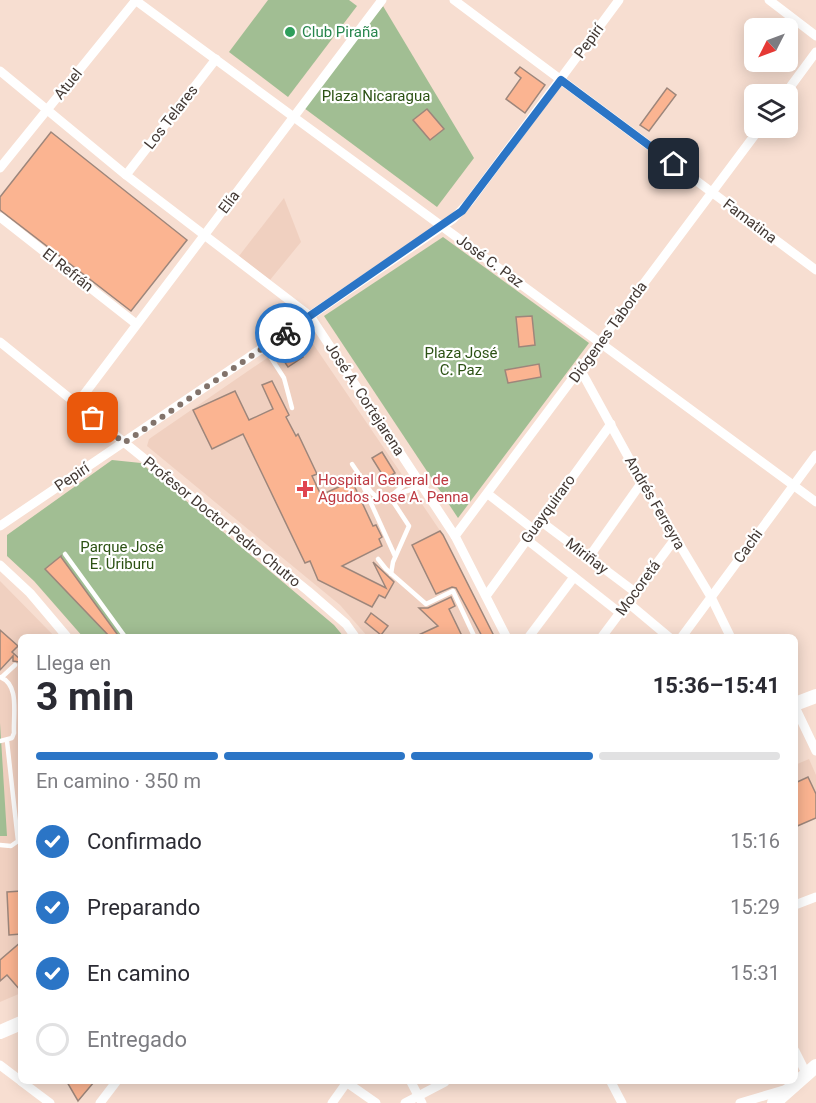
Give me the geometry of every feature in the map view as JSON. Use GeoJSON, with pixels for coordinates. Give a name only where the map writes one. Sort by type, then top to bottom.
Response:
{"type":"FeatureCollection","features":[{"type":"Feature","properties":{"kind":"main road"},"geometry":{"type":"LineString","coordinates":[[798,704],[816,696]]}},
{"type":"Feature","properties":{"kind":"main road"},"geometry":{"type":"LineString","coordinates":[[0,1032],[18,1024]]}},
{"type":"Feature","properties":{"kind":"main road"},"geometry":{"type":"LineString","coordinates":[[798,1082],[811,1070]]}},
{"type":"Feature","properties":{"kind":"main road"},"geometry":{"type":"LineString","coordinates":[[774,1103],[795,1084]]}},
{"type":"Feature","properties":{"kind":"street","name":"José C. Paz"},"geometry":{"type":"LineString","coordinates":[[135,0],[816,502]]}},
{"type":"Feature","properties":{"kind":"street","name":"Atuel"},"geometry":{"type":"LineString","coordinates":[[0,168],[135,0]]}},
{"type":"Feature","properties":{"kind":"street","name":"Elía"},"geometry":{"type":"LineString","coordinates":[[76,405],[135,323],[382,0]]}},
{"type":"Feature","properties":{"kind":"street","name":"Famatina"},"geometry":{"type":"LineString","coordinates":[[454,0],[816,270]]}},
{"type":"Feature","properties":{"kind":"street","name":"Pepirí"},"geometry":{"type":"LineString","coordinates":[[0,526],[443,226],[469,202],[619,0]]}},
{"type":"Feature","properties":{"kind":"street"},"geometry":{"type":"LineString","coordinates":[[769,0],[816,36]]}},
{"type":"Feature","properties":{"kind":"street"},"geometry":{"type":"LineString","coordinates":[[792,84],[816,52]]}},
{"type":"Feature","properties":{"kind":"street","name":"Los Telares"},"geometry":{"type":"LineString","coordinates":[[126,175],[216,59]]}},
{"type":"Feature","properties":{"kind":"street","name":"José A. Cortejarena"},"geometry":{"type":"LineString","coordinates":[[0,71],[126,175],[310,316],[455,536],[505,634]]}},
{"type":"Feature","properties":{"kind":"street","name":"Diógenes Taborda"},"geometry":{"type":"LineString","coordinates":[[455,536],[752,138]]}},
{"type":"Feature","properties":{"kind":"street","name":"El Refrán"},"geometry":{"type":"LineString","coordinates":[[0,217],[135,323]]}},
{"type":"Feature","properties":{"kind":"street","name":"Profesor Doctor Pedro Chutro"},"geometry":{"type":"LineString","coordinates":[[0,342],[308,591],[346,624],[353,634]]}},
{"type":"Feature","properties":{"kind":"street","name":"Andrés Ferreyra"},"geometry":{"type":"LineString","coordinates":[[580,369],[642,482],[711,597],[729,634]]}},
{"type":"Feature","properties":{"kind":"street","name":"Guayquiraro"},"geometry":{"type":"LineString","coordinates":[[486,596],[539,520],[611,424]]}},
{"type":"Feature","properties":{"kind":"street","name":"Cachi"},"geometry":{"type":"LineString","coordinates":[[684,634],[816,455]]}},
{"type":"Feature","properties":{"kind":"street"},"geometry":{"type":"LineString","coordinates":[[589,557],[642,482]]}},
{"type":"Feature","properties":{"kind":"street"},"geometry":{"type":"LineString","coordinates":[[488,494],[533,529]]}},
{"type":"Feature","properties":{"kind":"street","name":"Miriñay"},"geometry":{"type":"LineString","coordinates":[[539,520],[635,592]]}},
{"type":"Feature","properties":{"kind":"street","name":"Miriñay"},"geometry":{"type":"LineString","coordinates":[[526,539],[620,613]]}},
{"type":"Feature","properties":{"kind":"street","name":"Mocoretá"},"geometry":{"type":"LineString","coordinates":[[605,634],[675,539]]}},
{"type":"Feature","properties":{"kind":"street"},"geometry":{"type":"LineString","coordinates":[[0,565],[30,593],[65,634]]}},
{"type":"Feature","properties":{"kind":"street"},"geometry":{"type":"LineString","coordinates":[[531,634],[574,577]]}},
{"type":"Feature","properties":{"kind":"street"},"geometry":{"type":"LineString","coordinates":[[627,603],[665,634]]}},
{"type":"Feature","properties":{"kind":"street"},"geometry":{"type":"LineString","coordinates":[[798,712],[816,751]]}},
{"type":"Feature","properties":{"kind":"street"},"geometry":{"type":"LineString","coordinates":[[798,904],[816,897]]}},
{"type":"Feature","properties":{"kind":"street"},"geometry":{"type":"LineString","coordinates":[[798,1055],[811,1070]]}},
{"type":"Feature","properties":{"kind":"street"},"geometry":{"type":"LineString","coordinates":[[0,1065],[18,1079]]}},
{"type":"Feature","properties":{"kind":"street"},"geometry":{"type":"LineString","coordinates":[[25,1084],[50,1103]]}},
{"type":"Feature","properties":{"kind":"street"},"geometry":{"type":"LineString","coordinates":[[100,1103],[114,1084]]}},
{"type":"Feature","properties":{"kind":"street"},"geometry":{"type":"LineString","coordinates":[[332,1103],[346,1084]]}},
{"type":"Feature","properties":{"kind":"street"},"geometry":{"type":"LineString","coordinates":[[350,1084],[376,1103]]}},
{"type":"Feature","properties":{"kind":"street"},"geometry":{"type":"LineString","coordinates":[[412,1084],[420,1099]]}},
{"type":"Feature","properties":{"kind":"street"},"geometry":{"type":"LineString","coordinates":[[405,1103],[420,1099],[442,1084]]}},
{"type":"Feature","properties":{"kind":"street"},"geometry":{"type":"LineString","coordinates":[[612,1084],[622,1103]]}},
{"type":"Feature","properties":{"kind":"street"},"geometry":{"type":"LineString","coordinates":[[740,1103],[792,1087]]}},
{"type":"Feature","properties":{"kind":"lane"},"geometry":{"type":"LineString","coordinates":[[264,347],[284,378],[292,408]]}},
{"type":"Feature","properties":{"kind":"lane"},"geometry":{"type":"LineString","coordinates":[[352,464],[375,498],[380,500],[422,486]]}},
{"type":"Feature","properties":{"kind":"lane"},"geometry":{"type":"LineString","coordinates":[[390,497],[415,476]]}},
{"type":"Feature","properties":{"kind":"lane"},"geometry":{"type":"LineString","coordinates":[[360,477],[395,556]]}},
{"type":"Feature","properties":{"kind":"lane"},"geometry":{"type":"LineString","coordinates":[[390,497],[409,526],[395,556],[391,574]]}},
{"type":"Feature","properties":{"kind":"lane"},"geometry":{"type":"LineString","coordinates":[[64,554],[123,634]]}},
{"type":"Feature","properties":{"kind":"lane"},"geometry":{"type":"LineString","coordinates":[[378,559],[391,574],[426,604],[453,591],[473,634]]}},
{"type":"Feature","properties":{"kind":"lane"},"geometry":{"type":"LineString","coordinates":[[0,845],[12,846],[18,841],[7,741],[14,733],[13,689],[12,684],[1,677],[15,665]]}},
{"type":"Feature","properties":{"kind":"lane"},"geometry":{"type":"LineString","coordinates":[[0,741],[7,741]]}},
{"type":"Feature","properties":{"kind":"shaded area"},"geometry":{"type":"Polygon","coordinates":[[[284,198],[301,242],[270,280],[239,256],[284,198]]]}},
{"type":"Feature","properties":{"kind":"shaded area","name":"Hospital General de Agudos Jose A. Penna"},"geometry":{"type":"Polygon","coordinates":[[[305,332],[443,535],[493,634],[365,634],[340,605],[147,446],[149,439],[305,332]]]}},
{"type":"Feature","properties":{"kind":"shaded area"},"geometry":{"type":"Polygon","coordinates":[[[0,581],[52,634],[18,634],[18,994],[0,1002],[0,581]]]}},
{"type":"Feature","properties":{"kind":"shaded area"},"geometry":{"type":"Polygon","coordinates":[[[809,759],[816,775],[816,818],[798,826],[798,764],[809,759]]]}},
{"type":"Feature","properties":{"kind":"green space","name":"Club Piraña"},"geometry":{"type":"Polygon","coordinates":[[[268,0],[349,0],[357,6],[288,97],[229,52],[268,0]]]}},
{"type":"Feature","properties":{"kind":"green space","name":"Plaza Nicaragua"},"geometry":{"type":"Polygon","coordinates":[[[383,6],[474,158],[437,207],[300,105],[383,6]]]}},
{"type":"Feature","properties":{"kind":"green space","name":"Plaza José C. Paz"},"geometry":{"type":"Polygon","coordinates":[[[443,237],[589,343],[458,518],[324,316],[443,237]]]}},
{"type":"Feature","properties":{"kind":"green space","name":"Parque José E. Uriburu"},"geometry":{"type":"Polygon","coordinates":[[[112,460],[141,463],[334,625],[342,634],[80,634],[34,581],[7,556],[7,535],[112,460]]]}},
{"type":"Feature","properties":{"kind":"green space"},"geometry":{"type":"Polygon","coordinates":[[[0,723],[7,836],[0,836],[0,723]]]}},
{"type":"Feature","properties":{"kind":"building"},"geometry":{"type":"Polygon","coordinates":[[[520,67],[545,85],[525,113],[506,99],[521,78],[515,73],[520,67]]]}},
{"type":"Feature","properties":{"kind":"building"},"geometry":{"type":"Polygon","coordinates":[[[667,88],[676,95],[649,131],[640,125],[667,88]]]}},
{"type":"Feature","properties":{"kind":"building"},"geometry":{"type":"Polygon","coordinates":[[[427,109],[444,129],[430,140],[413,120],[427,109]]]}},
{"type":"Feature","properties":{"kind":"building"},"geometry":{"type":"Polygon","coordinates":[[[51,132],[187,240],[131,311],[0,210],[0,197],[51,132]]]}},
{"type":"Feature","properties":{"kind":"building"},"geometry":{"type":"Polygon","coordinates":[[[532,316],[535,345],[519,347],[516,317],[532,316]]]}},
{"type":"Feature","properties":{"kind":"building"},"geometry":{"type":"Polygon","coordinates":[[[293,342],[303,357],[288,367],[278,352],[293,342]]]}},
{"type":"Feature","properties":{"kind":"building"},"geometry":{"type":"Polygon","coordinates":[[[539,364],[541,377],[508,383],[505,370],[539,364]]]}},
{"type":"Feature","properties":{"kind":"building"},"geometry":{"type":"Polygon","coordinates":[[[272,381],[289,415],[286,417],[296,436],[298,434],[317,474],[312,476],[321,495],[352,481],[373,526],[376,525],[382,537],[379,539],[382,546],[342,566],[386,588],[373,562],[394,582],[385,598],[379,595],[372,607],[318,580],[310,561],[305,563],[243,434],[212,449],[193,410],[235,391],[249,420],[273,409],[262,385],[272,381]]]}},
{"type":"Feature","properties":{"kind":"building"},"geometry":{"type":"Polygon","coordinates":[[[382,452],[395,473],[385,479],[372,458],[382,452]]]}},
{"type":"Feature","properties":{"kind":"building"},"geometry":{"type":"Polygon","coordinates":[[[440,531],[493,634],[481,634],[456,588],[452,587],[436,594],[412,545],[440,531]]]}},
{"type":"Feature","properties":{"kind":"building"},"geometry":{"type":"Polygon","coordinates":[[[61,556],[117,634],[107,634],[45,569],[61,556]]]}},
{"type":"Feature","properties":{"kind":"building"},"geometry":{"type":"Polygon","coordinates":[[[451,597],[455,606],[449,609],[461,634],[421,634],[438,626],[419,608],[428,608],[451,597]]]}},
{"type":"Feature","properties":{"kind":"building"},"geometry":{"type":"Polygon","coordinates":[[[371,613],[388,626],[380,634],[365,622],[371,613]]]}},
{"type":"Feature","properties":{"kind":"building"},"geometry":{"type":"Polygon","coordinates":[[[0,630],[18,646],[12,652],[18,657],[18,662],[13,661],[13,656],[0,670],[0,630]]]}},
{"type":"Feature","properties":{"kind":"building"},"geometry":{"type":"Polygon","coordinates":[[[808,777],[816,794],[816,818],[798,826],[798,782],[808,777]]]}},
{"type":"Feature","properties":{"kind":"building"},"geometry":{"type":"Polygon","coordinates":[[[18,891],[18,934],[9,935],[7,892],[18,891]]]}},
{"type":"Feature","properties":{"kind":"building"},"geometry":{"type":"Polygon","coordinates":[[[18,945],[18,988],[7,975],[0,981],[0,960],[18,945]]]}},
{"type":"Feature","properties":{"kind":"building"},"geometry":{"type":"Polygon","coordinates":[[[68,1084],[92,1084],[78,1101],[68,1084]]]}},
{"type":"Feature","properties":{"kind":"way so far"},"geometry":{"type":"LineString","coordinates":[[93,418],[124,443],[285,333]]}},
{"type":"Feature","properties":{"kind":"place","name":"Club Piraña"},"geometry":{"type":"Point","coordinates":[290,32]}},
{"type":"Feature","properties":{"kind":"place","name":"Hospital General de Agudos Jose A. Penna"},"geometry":{"type":"Point","coordinates":[305,489]}},
{"type":"Feature","properties":{"kind":"route"},"geometry":{"type":"LineString","coordinates":[[285,333],[462,211],[561,80],[674,164]]}}]}
